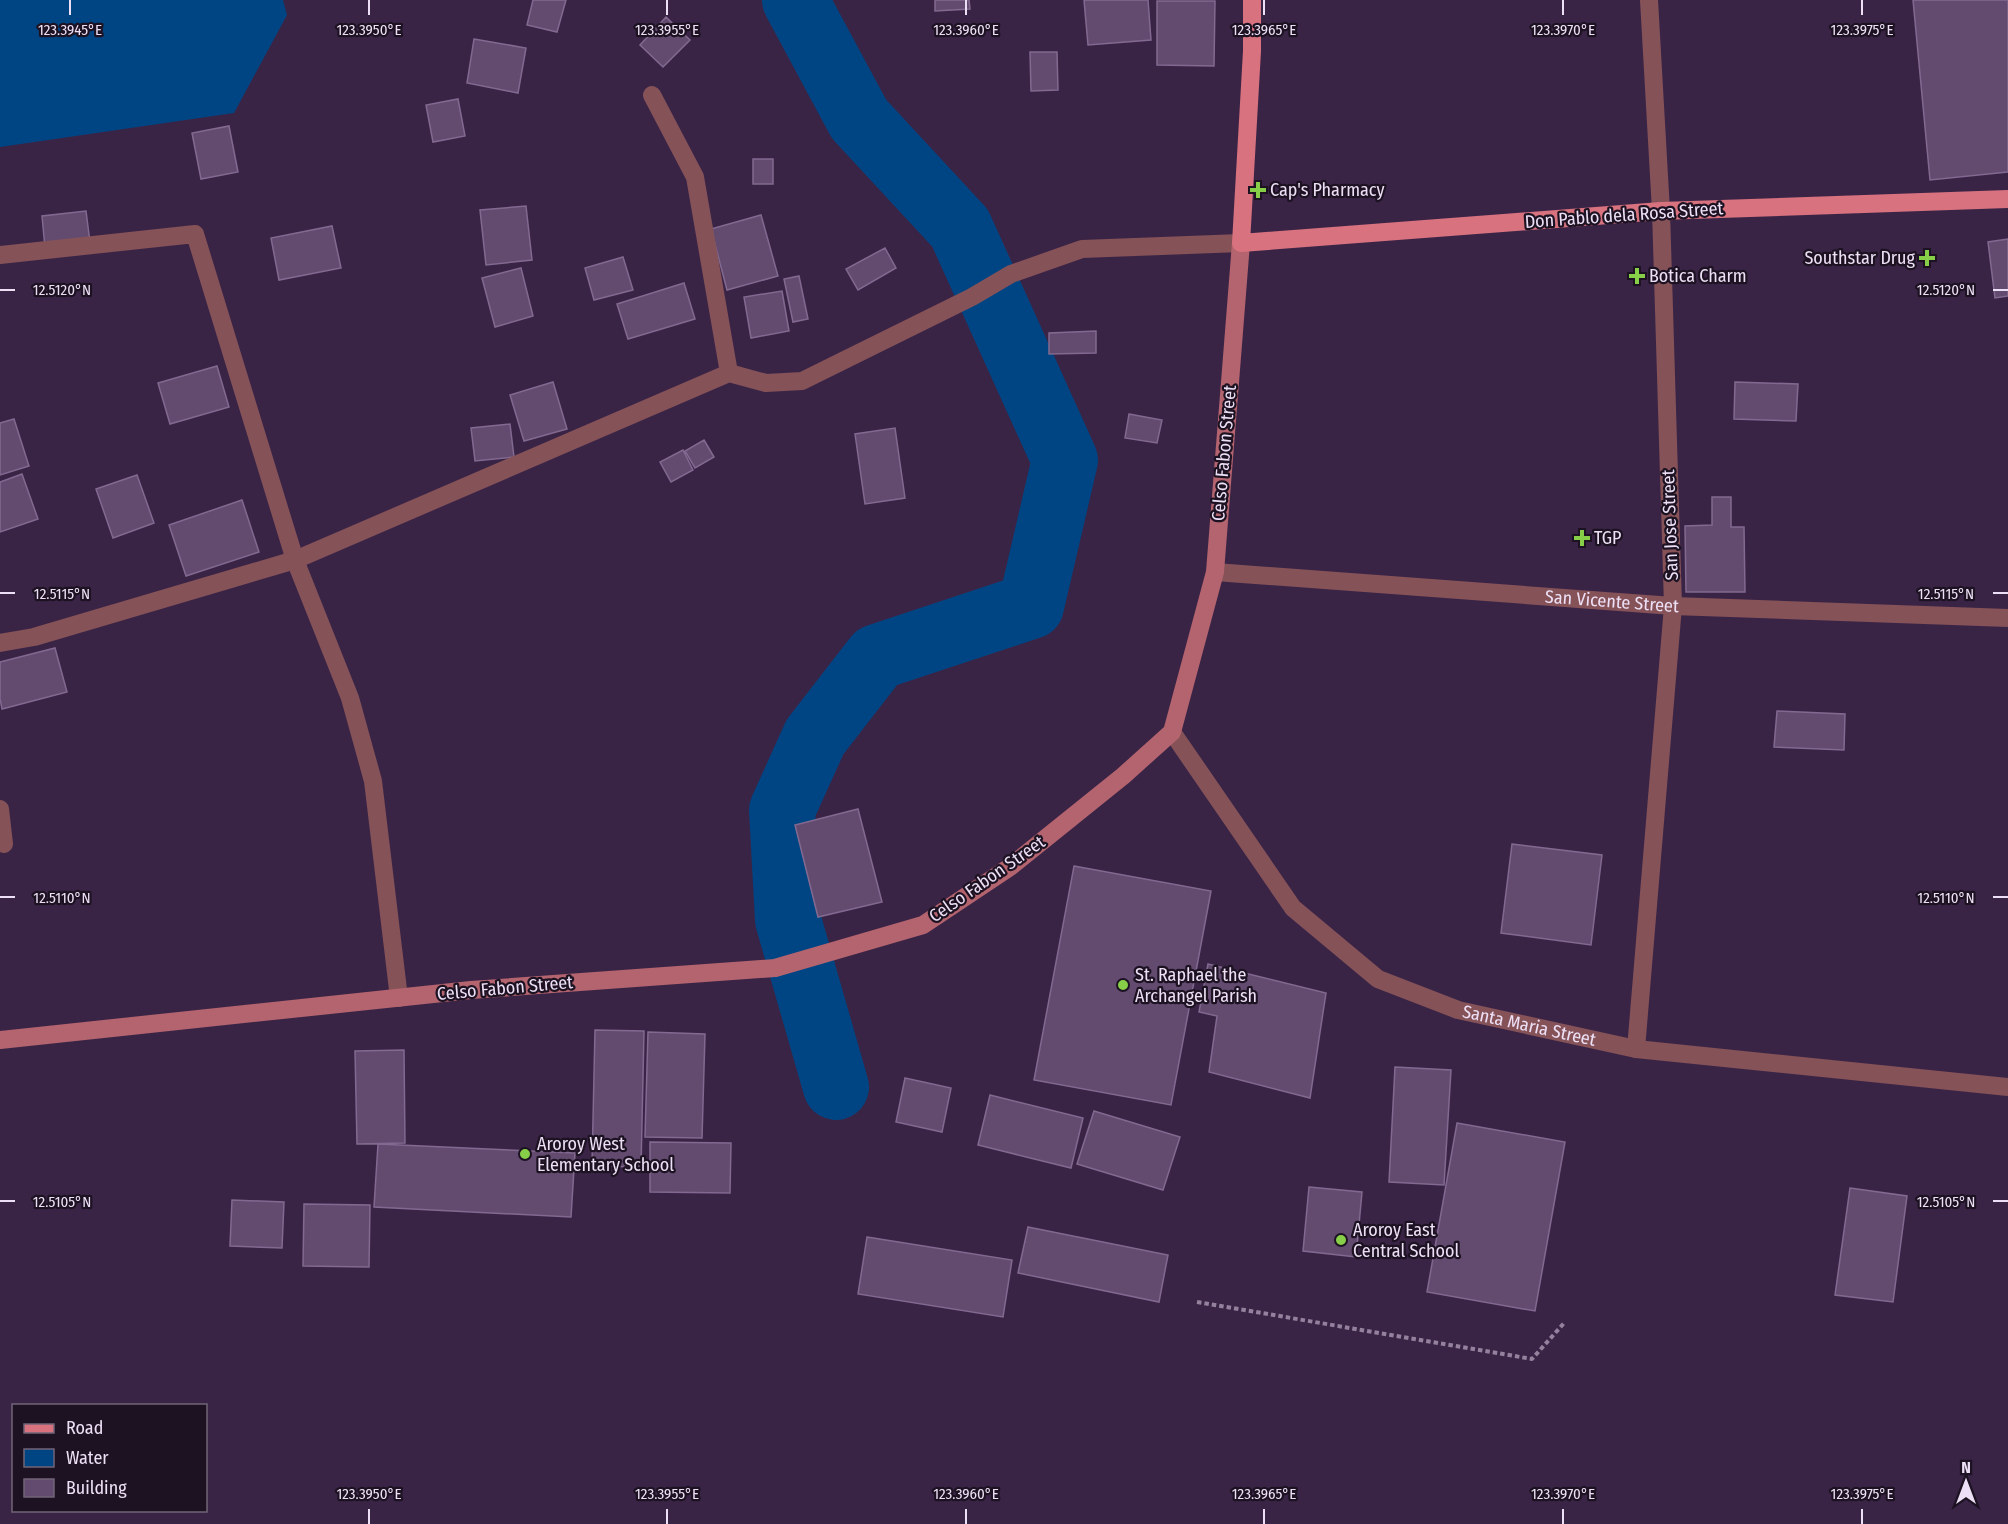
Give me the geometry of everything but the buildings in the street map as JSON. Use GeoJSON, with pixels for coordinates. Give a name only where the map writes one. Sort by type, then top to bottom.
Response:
{"type":"FeatureCollection","features":[{"type":"Feature","properties":{"kind":"main road","name":"Celso Fabon Street"},"geometry":{"type":"LineString","coordinates":[[0,1040],[554,983],[775,968],[923,925],[1010,867],[1123,776],[1172,732],[1215,572],[1241,243],[1252,51],[1252,0]]}},
{"type":"Feature","properties":{"kind":"main road","name":"Don Pablo dela Rosa Street"},"geometry":{"type":"LineString","coordinates":[[1241,243],[1661,210],[2008,199]]}},
{"type":"Feature","properties":{"kind":"street","name":"San Jose Street"},"geometry":{"type":"LineString","coordinates":[[1636,1049],[1673,606],[1661,210],[1649,0]]}},
{"type":"Feature","properties":{"kind":"street"},"geometry":{"type":"LineString","coordinates":[[652,95],[695,177],[729,373]]}},
{"type":"Feature","properties":{"kind":"street"},"geometry":{"type":"LineString","coordinates":[[0,255],[195,234],[295,560],[350,698],[373,781],[399,998]]}},
{"type":"Feature","properties":{"kind":"street"},"geometry":{"type":"LineString","coordinates":[[0,643],[34,637],[295,560],[729,373],[766,383],[802,381],[972,297],[1011,274],[1082,249],[1241,243]]}},
{"type":"Feature","properties":{"kind":"street","name":"San Vicente Street"},"geometry":{"type":"LineString","coordinates":[[1215,572],[1673,606],[2008,618]]}},
{"type":"Feature","properties":{"kind":"street","name":"Santa Maria Street"},"geometry":{"type":"LineString","coordinates":[[1172,732],[1293,908],[1378,979],[1458,1010],[1636,1049],[2008,1087]]}},
{"type":"Feature","properties":{"kind":"street"},"geometry":{"type":"LineString","coordinates":[[0,809],[4,844]]}},
{"type":"Feature","properties":{"kind":"path"},"geometry":{"type":"LineString","coordinates":[[1197,1302],[1532,1359],[1565,1322]]}},
{"type":"Feature","properties":{"kind":"water"},"geometry":{"type":"Polygon","coordinates":[[[0,0],[283,0],[287,15],[234,113],[0,147],[0,0]]]}},
{"type":"Feature","properties":{"kind":"waterway"},"geometry":{"type":"LineString","coordinates":[[795,0],[859,119],[960,228],[1065,460],[1031,606],[877,657],[815,737],[782,810],[788,920],[836,1087]]}},
{"type":"Feature","properties":{"kind":"place","name":"Cap's Pharmacy"},"geometry":{"type":"Point","coordinates":[1258,190]}},
{"type":"Feature","properties":{"kind":"place","name":"Southstar Drug"},"geometry":{"type":"Point","coordinates":[1927,258]}},
{"type":"Feature","properties":{"kind":"place","name":"Botica Charm"},"geometry":{"type":"Point","coordinates":[1637,276]}},
{"type":"Feature","properties":{"kind":"place","name":"TGP"},"geometry":{"type":"Point","coordinates":[1582,538]}},
{"type":"Feature","properties":{"kind":"place","name":"St. Raphael the Archangel Parish"},"geometry":{"type":"Point","coordinates":[1123,985]}},
{"type":"Feature","properties":{"kind":"place","name":"Aroroy West Elementary School"},"geometry":{"type":"Point","coordinates":[525,1154]}},
{"type":"Feature","properties":{"kind":"place","name":"Aroroy East Central School"},"geometry":{"type":"Point","coordinates":[1341,1240]}}]}
